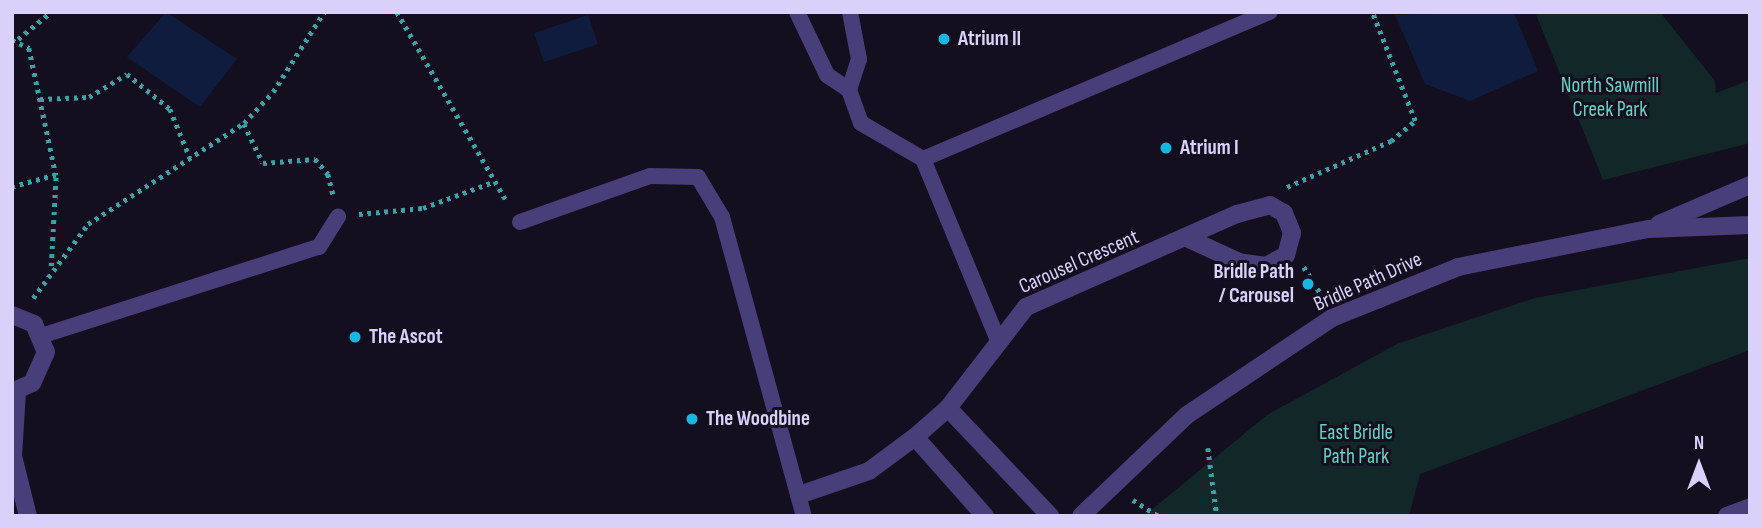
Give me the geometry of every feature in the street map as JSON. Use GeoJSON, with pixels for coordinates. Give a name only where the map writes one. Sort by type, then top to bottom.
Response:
{"type":"FeatureCollection","features":[{"type":"Feature","properties":{"kind":"street","name":"Bridle Path Drive"},"geometry":{"type":"LineString","coordinates":[[1649,229],[1750,185]]}},
{"type":"Feature","properties":{"kind":"street","name":"Carousel Crescent"},"geometry":{"type":"LineString","coordinates":[[799,495],[869,471],[915,437],[948,408],[1026,307],[1270,205]]}},
{"type":"Feature","properties":{"kind":"street"},"geometry":{"type":"LineString","coordinates":[[1189,239],[1239,262],[1266,266],[1286,255],[1292,233],[1284,213],[1270,205]]}},
{"type":"Feature","properties":{"kind":"street","name":"Bridle Path Drive"},"geometry":{"type":"LineString","coordinates":[[1081,516],[1187,415],[1332,318],[1458,267],[1649,229],[1750,225]]}},
{"type":"Feature","properties":{"kind":"street"},"geometry":{"type":"LineString","coordinates":[[17,316],[41,336],[42,369],[15,391],[13,456],[27,516]]}},
{"type":"Feature","properties":{"kind":"street"},"geometry":{"type":"LineString","coordinates":[[948,408],[1050,516]]}},
{"type":"Feature","properties":{"kind":"street"},"geometry":{"type":"LineString","coordinates":[[915,437],[985,516]]}},
{"type":"Feature","properties":{"kind":"street"},"geometry":{"type":"LineString","coordinates":[[1727,516],[1750,507]]}},
{"type":"Feature","properties":{"kind":"lane"},"geometry":{"type":"LineString","coordinates":[[797,12],[827,75],[849,90],[861,123],[923,159],[998,340]]}},
{"type":"Feature","properties":{"kind":"lane"},"geometry":{"type":"LineString","coordinates":[[849,90],[859,59],[850,12]]}},
{"type":"Feature","properties":{"kind":"lane"},"geometry":{"type":"LineString","coordinates":[[923,159],[1270,12]]}},
{"type":"Feature","properties":{"kind":"lane"},"geometry":{"type":"LineString","coordinates":[[520,222],[650,176],[698,177],[722,217],[804,516]]}},
{"type":"Feature","properties":{"kind":"lane"},"geometry":{"type":"LineString","coordinates":[[41,336],[319,247],[338,216]]}},
{"type":"Feature","properties":{"kind":"path"},"geometry":{"type":"LineString","coordinates":[[51,12],[15,39],[29,48],[56,175],[51,267]]}},
{"type":"Feature","properties":{"kind":"path"},"geometry":{"type":"LineString","coordinates":[[17,316],[51,267],[88,224],[244,123],[324,12]]}},
{"type":"Feature","properties":{"kind":"path"},"geometry":{"type":"LineString","coordinates":[[397,12],[493,182],[520,222]]}},
{"type":"Feature","properties":{"kind":"path"},"geometry":{"type":"LineString","coordinates":[[1270,205],[1283,188],[1391,141],[1415,121],[1372,12]]}},
{"type":"Feature","properties":{"kind":"path"},"geometry":{"type":"LineString","coordinates":[[40,99],[89,97],[127,74],[170,109],[190,158]]}},
{"type":"Feature","properties":{"kind":"path"},"geometry":{"type":"LineString","coordinates":[[244,123],[263,163],[315,159],[328,174],[338,216],[423,208],[493,182]]}},
{"type":"Feature","properties":{"kind":"path"},"geometry":{"type":"LineString","coordinates":[[12,187],[56,175]]}},
{"type":"Feature","properties":{"kind":"path"},"geometry":{"type":"LineString","coordinates":[[1286,255],[1312,272],[1332,318]]}},
{"type":"Feature","properties":{"kind":"path"},"geometry":{"type":"LineString","coordinates":[[1208,448],[1217,516]]}},
{"type":"Feature","properties":{"kind":"green space","name":"North Sawmill Creek Park"},"geometry":{"type":"Polygon","coordinates":[[[1535,12],[1660,12],[1715,81],[1716,93],[1750,80],[1750,143],[1603,180],[1535,12]]]}},
{"type":"Feature","properties":{"kind":"green space","name":"East Bridle Path Park"},"geometry":{"type":"Polygon","coordinates":[[[1750,258],[1750,350],[1420,474],[1409,516],[1144,516],[1267,415],[1397,344],[1535,298],[1750,258]]]}},
{"type":"Feature","properties":{"kind":"water"},"geometry":{"type":"Polygon","coordinates":[[[166,12],[237,59],[200,107],[127,57],[166,12]]]}},
{"type":"Feature","properties":{"kind":"water"},"geometry":{"type":"Polygon","coordinates":[[[1514,12],[1538,71],[1470,101],[1425,84],[1395,15],[1514,12]]]}},
{"type":"Feature","properties":{"kind":"water"},"geometry":{"type":"Polygon","coordinates":[[[588,15],[598,44],[544,62],[534,33],[588,15]]]}},
{"type":"Feature","properties":{"kind":"place","name":"Atrium II"},"geometry":{"type":"Point","coordinates":[944,39]}},
{"type":"Feature","properties":{"kind":"place","name":"Atrium I"},"geometry":{"type":"Point","coordinates":[1166,148]}},
{"type":"Feature","properties":{"kind":"place","name":"Bridle Path / Carousel"},"geometry":{"type":"Point","coordinates":[1308,284]}},
{"type":"Feature","properties":{"kind":"place","name":"The Ascot"},"geometry":{"type":"Point","coordinates":[355,337]}},
{"type":"Feature","properties":{"kind":"place","name":"The Woodbine"},"geometry":{"type":"Point","coordinates":[692,419]}}]}
